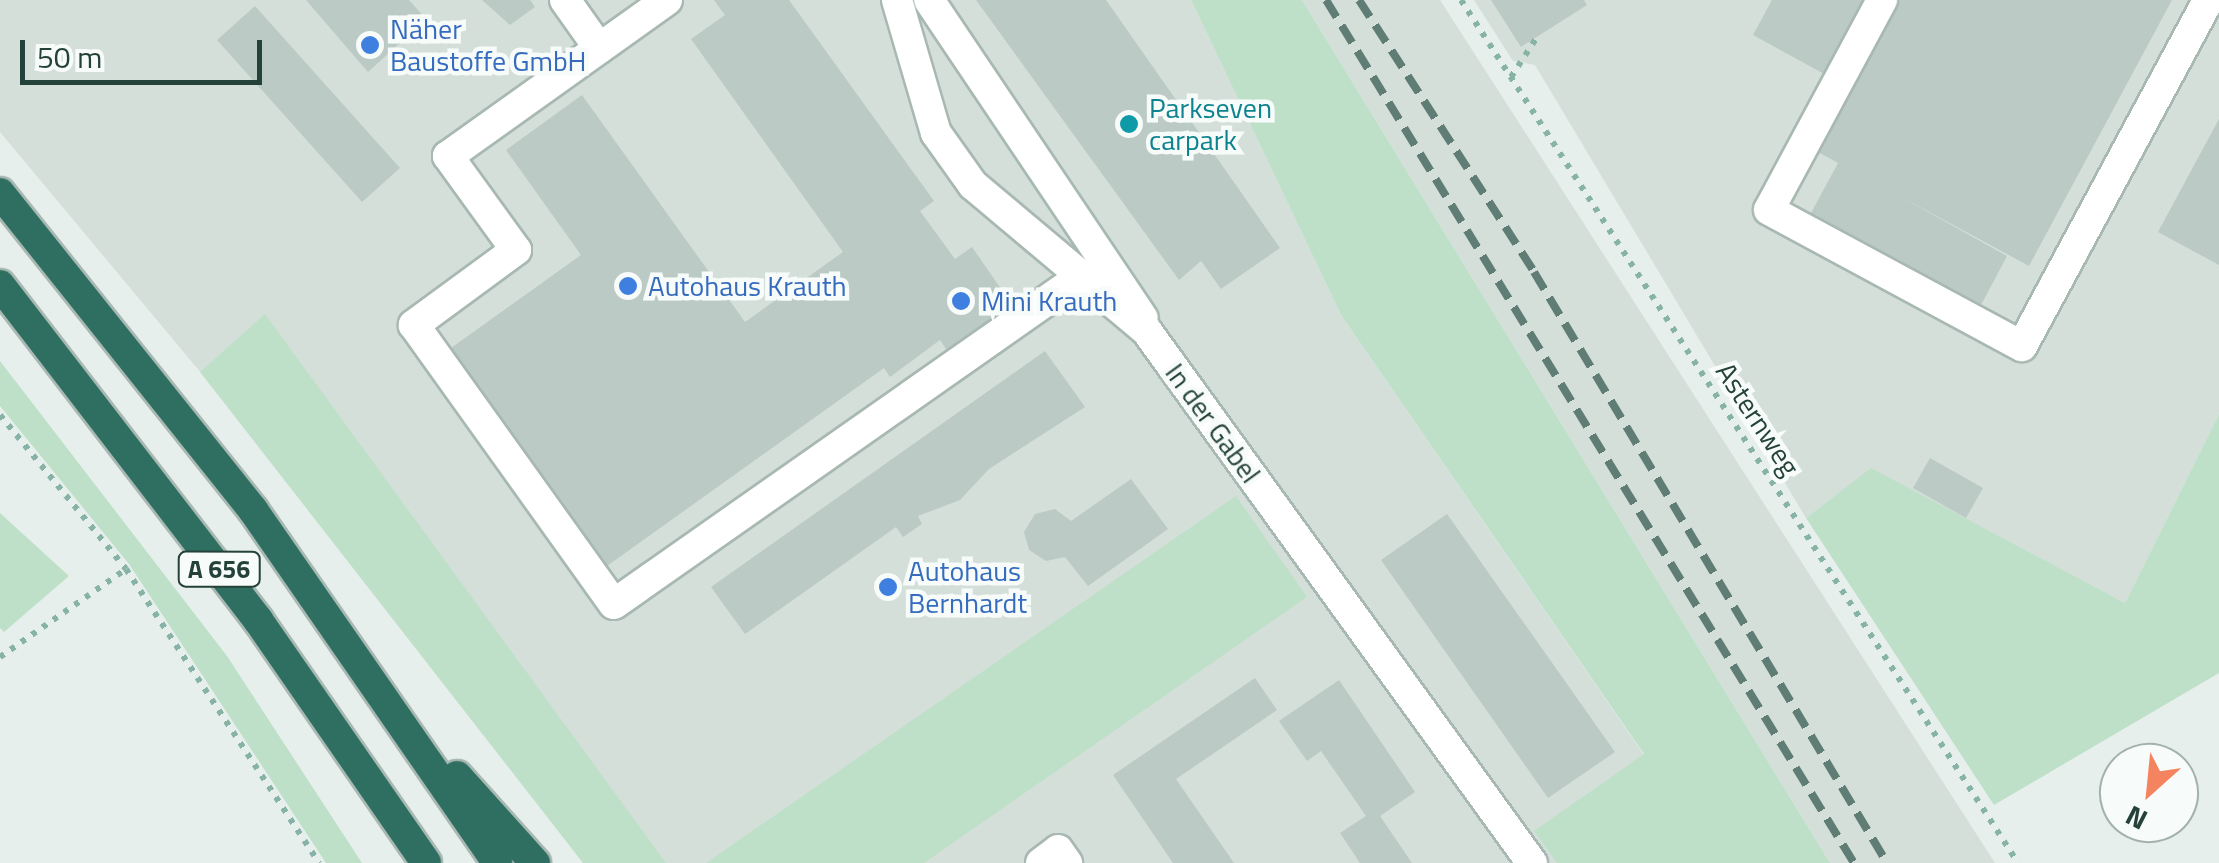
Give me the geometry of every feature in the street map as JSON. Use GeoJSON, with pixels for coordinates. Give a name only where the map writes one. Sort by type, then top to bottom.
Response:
{"type":"FeatureCollection","features":[{"type":"Feature","properties":{"kind":"highway","name":"A 656"},"geometry":{"type":"LineString","coordinates":[[0,193],[253,510],[497,863]]}},
{"type":"Feature","properties":{"kind":"highway","name":"A 656"},"geometry":{"type":"LineString","coordinates":[[0,285],[258,620],[426,863]]}},
{"type":"Feature","properties":{"kind":"highway"},"geometry":{"type":"LineString","coordinates":[[385,696],[535,863]]}},
{"type":"Feature","properties":{"kind":"street"},"geometry":{"type":"LineString","coordinates":[[565,0],[599,48]]}},
{"type":"Feature","properties":{"kind":"street"},"geometry":{"type":"LineString","coordinates":[[667,0],[448,156],[516,250],[414,325],[614,604],[1084,275]]}},
{"type":"Feature","properties":{"kind":"street","name":"In der Gabel"},"geometry":{"type":"LineString","coordinates":[[897,0],[936,133],[1021,234],[1084,275],[1146,330],[1532,863]]}},
{"type":"Feature","properties":{"kind":"street"},"geometry":{"type":"LineString","coordinates":[[929,0],[1139,306],[1146,330]]}},
{"type":"Feature","properties":{"kind":"street"},"geometry":{"type":"LineString","coordinates":[[1882,0],[1769,210],[2022,346],[2208,0]]}},
{"type":"Feature","properties":{"kind":"street"},"geometry":{"type":"LineString","coordinates":[[1041,863],[1058,850],[1067,863]]}},
{"type":"Feature","properties":{"kind":"path","name":"Asternweg"},"geometry":{"type":"LineString","coordinates":[[1461,0],[2018,863]]}},
{"type":"Feature","properties":{"kind":"path"},"geometry":{"type":"LineString","coordinates":[[1511,77],[1537,37]]}},
{"type":"Feature","properties":{"kind":"path"},"geometry":{"type":"LineString","coordinates":[[0,415],[126,569],[319,863]]}},
{"type":"Feature","properties":{"kind":"path"},"geometry":{"type":"LineString","coordinates":[[0,657],[126,569]]}},
{"type":"Feature","properties":{"kind":"shaded area"},"geometry":{"type":"Polygon","coordinates":[[[0,0],[1191,0],[1341,315],[1644,755],[1535,831],[1557,863],[583,863],[328,525],[0,132],[0,0]]]}},
{"type":"Feature","properties":{"kind":"shaded area"},"geometry":{"type":"Polygon","coordinates":[[[1302,0],[1440,0],[1995,863],[1830,863],[1302,0]]]}},
{"type":"Feature","properties":{"kind":"shaded area"},"geometry":{"type":"Polygon","coordinates":[[[1474,0],[2219,0],[2219,414],[2125,603],[1871,469],[1806,518],[1535,65],[1513,61],[1474,0]]]}},
{"type":"Feature","properties":{"kind":"green space"},"geometry":{"type":"Polygon","coordinates":[[[1191,0],[1302,0],[1830,863],[1557,863],[1534,831],[1644,754],[1341,315],[1191,0]]]}},
{"type":"Feature","properties":{"kind":"green space"},"geometry":{"type":"Polygon","coordinates":[[[265,314],[666,863],[583,863],[200,372],[265,314]]]}},
{"type":"Feature","properties":{"kind":"green space"},"geometry":{"type":"Polygon","coordinates":[[[0,361],[227,656],[362,863],[326,863],[129,564],[0,406],[0,361]]]}},
{"type":"Feature","properties":{"kind":"green space"},"geometry":{"type":"Polygon","coordinates":[[[2219,414],[2219,673],[1994,805],[1806,518],[1871,468],[2125,603],[2219,414]]]}},
{"type":"Feature","properties":{"kind":"green space"},"geometry":{"type":"Polygon","coordinates":[[[1236,496],[1307,597],[924,863],[706,863],[1236,496]]]}},
{"type":"Feature","properties":{"kind":"green space"},"geometry":{"type":"Polygon","coordinates":[[[0,513],[69,576],[4,632],[0,628],[0,513]]]}},
{"type":"Feature","properties":{"kind":"building","name":"Näher Baustoffe GmbH"},"geometry":{"type":"Polygon","coordinates":[[[306,0],[409,0],[426,19],[368,72],[306,0]]]}},
{"type":"Feature","properties":{"kind":"building"},"geometry":{"type":"Polygon","coordinates":[[[482,0],[530,0],[535,7],[510,25],[482,0]]]}},
{"type":"Feature","properties":{"kind":"building","name":"Autohaus Krauth"},"geometry":{"type":"Polygon","coordinates":[[[714,0],[789,0],[934,201],[920,211],[955,259],[972,247],[1015,309],[950,355],[940,340],[890,377],[884,368],[607,566],[451,348],[581,255],[506,150],[582,95],[745,322],[843,252],[691,39],[725,15],[714,0]]]}},
{"type":"Feature","properties":{"kind":"building","name":"Parkseven carpark"},"geometry":{"type":"Polygon","coordinates":[[[976,0],[1106,0],[1280,248],[1221,289],[1201,261],[1179,280],[976,0]]]}},
{"type":"Feature","properties":{"kind":"building"},"geometry":{"type":"Polygon","coordinates":[[[1491,0],[1584,0],[1587,5],[1521,47],[1491,0]]]}},
{"type":"Feature","properties":{"kind":"building"},"geometry":{"type":"Polygon","coordinates":[[[1772,0],[1866,0],[1826,75],[1753,35],[1772,0]]]}},
{"type":"Feature","properties":{"kind":"building"},"geometry":{"type":"Polygon","coordinates":[[[1900,0],[2172,0],[2029,266],[1894,193],[2007,256],[1981,305],[1811,213],[1838,163],[1818,152],[1900,0]]]}},
{"type":"Feature","properties":{"kind":"building"},"geometry":{"type":"Polygon","coordinates":[[[255,6],[400,168],[362,202],[217,40],[255,6]]]}},
{"type":"Feature","properties":{"kind":"building"},"geometry":{"type":"Polygon","coordinates":[[[2219,119],[2219,265],[2158,232],[2219,119]]]}},
{"type":"Feature","properties":{"kind":"building"},"geometry":{"type":"Polygon","coordinates":[[[1045,351],[1085,407],[989,469],[960,500],[918,516],[922,524],[903,537],[896,527],[745,634],[711,587],[1045,351]]]}},
{"type":"Feature","properties":{"kind":"building"},"geometry":{"type":"Polygon","coordinates":[[[1930,458],[1983,488],[1966,518],[1913,488],[1930,458]]]}},
{"type":"Feature","properties":{"kind":"building"},"geometry":{"type":"Polygon","coordinates":[[[1131,479],[1168,529],[1088,586],[1065,557],[1046,561],[1029,550],[1024,532],[1035,514],[1055,509],[1071,521],[1131,479]]]}},
{"type":"Feature","properties":{"kind":"building"},"geometry":{"type":"Polygon","coordinates":[[[1447,514],[1615,752],[1548,798],[1381,560],[1447,514]]]}},
{"type":"Feature","properties":{"kind":"building"},"geometry":{"type":"Polygon","coordinates":[[[1255,678],[1277,710],[1176,779],[1234,863],[1173,863],[1113,775],[1255,678]]]}},
{"type":"Feature","properties":{"kind":"building"},"geometry":{"type":"Polygon","coordinates":[[[1339,680],[1415,792],[1380,816],[1412,863],[1360,863],[1340,833],[1366,816],[1321,751],[1307,761],[1279,721],[1339,680]]]}},
{"type":"Feature","properties":{"kind":"railway"},"geometry":{"type":"LineString","coordinates":[[1326,0],[1854,863]]}},
{"type":"Feature","properties":{"kind":"railway"},"geometry":{"type":"LineString","coordinates":[[1359,0],[1534,272],[1887,863]]}},
{"type":"Feature","properties":{"kind":"place","name":"Näher Baustoffe GmbH"},"geometry":{"type":"Point","coordinates":[370,45]}},
{"type":"Feature","properties":{"kind":"place","name":"Parkseven carpark"},"geometry":{"type":"Point","coordinates":[1129,124]}},
{"type":"Feature","properties":{"kind":"place","name":"Autohaus Krauth"},"geometry":{"type":"Point","coordinates":[628,286]}},
{"type":"Feature","properties":{"kind":"place","name":"Mini Krauth"},"geometry":{"type":"Point","coordinates":[961,301]}},
{"type":"Feature","properties":{"kind":"place","name":"Autohaus Bernhardt"},"geometry":{"type":"Point","coordinates":[888,587]}}]}
